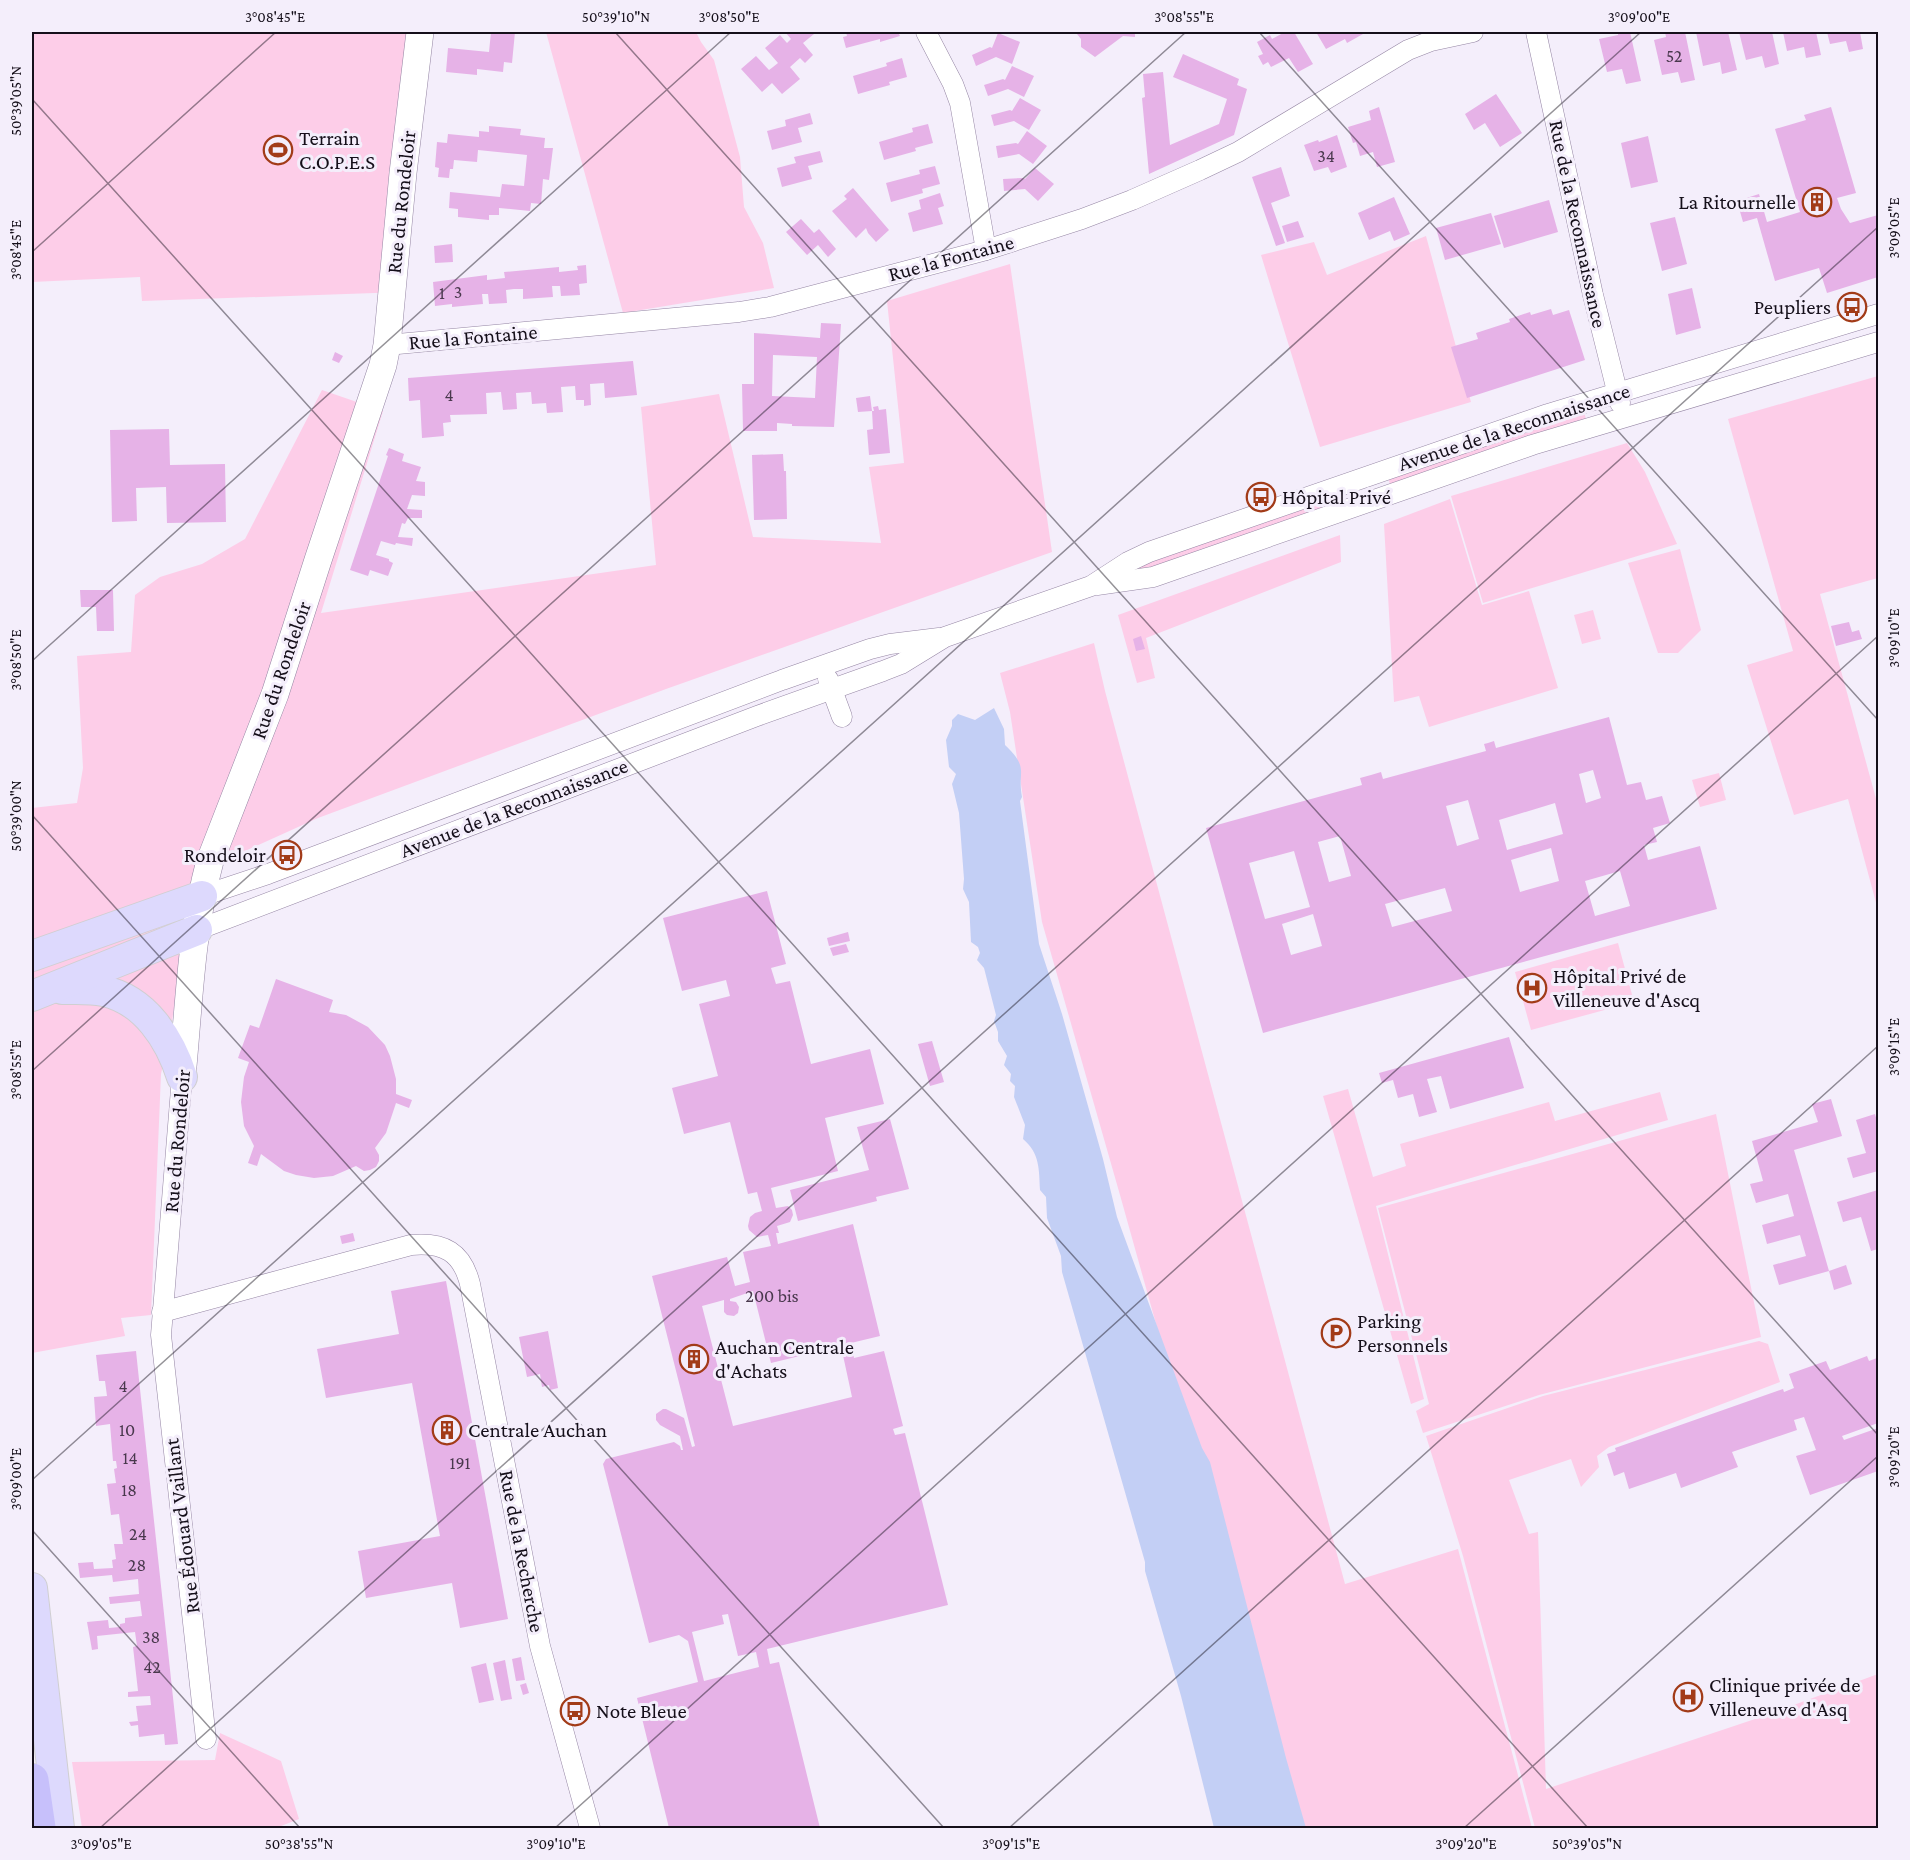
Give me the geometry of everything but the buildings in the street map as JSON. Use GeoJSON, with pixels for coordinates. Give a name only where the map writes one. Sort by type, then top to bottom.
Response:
{"type":"FeatureCollection","features":[{"type":"Feature","properties":{"kind":"highway"},"geometry":{"type":"LineString","coordinates":[[32,1780],[39,1828]]}},
{"type":"Feature","properties":{"kind":"main road"},"geometry":{"type":"LineString","coordinates":[[32,956],[202,896]]}},
{"type":"Feature","properties":{"kind":"main road"},"geometry":{"type":"LineString","coordinates":[[41,993],[197,930]]}},
{"type":"Feature","properties":{"kind":"main road"},"geometry":{"type":"LineString","coordinates":[[41,993],[86,988],[104,991],[133,1004],[153,1021],[163,1035],[174,1054],[182,1077]]}},
{"type":"Feature","properties":{"kind":"main road"},"geometry":{"type":"LineString","coordinates":[[32,1588],[59,1828]]}},
{"type":"Feature","properties":{"kind":"street","name":"Rue du Rondeloir"},"geometry":{"type":"LineString","coordinates":[[162,1312],[182,1077],[202,896],[210,861],[275,694],[375,389],[387,345],[403,173],[420,32]]}},
{"type":"Feature","properties":{"kind":"street"},"geometry":{"type":"LineString","coordinates":[[926,32],[954,84],[960,103],[986,250]]}},
{"type":"Feature","properties":{"kind":"street","name":"Rue la Fontaine"},"geometry":{"type":"LineString","coordinates":[[387,345],[739,312],[770,307],[986,250],[1082,219],[1200,170],[1238,152],[1408,50],[1431,41],[1473,32]]}},
{"type":"Feature","properties":{"kind":"street","name":"Rue de la Reconnaissance"},"geometry":{"type":"LineString","coordinates":[[1536,32],[1616,393],[1624,416]]}},
{"type":"Feature","properties":{"kind":"street","name":"Avenue de la Reconnaissance"},"geometry":{"type":"LineString","coordinates":[[1091,586],[1128,562],[1149,552],[1369,475],[1616,393],[1878,314]]}},
{"type":"Feature","properties":{"kind":"street","name":"Avenue de la Reconnaissance"},"geometry":{"type":"LineString","coordinates":[[202,896],[268,874],[824,665],[890,644],[945,637],[1091,586],[1153,577],[1532,445],[1878,342]]}},
{"type":"Feature","properties":{"kind":"street","name":"Avenue de la Reconnaissance"},"geometry":{"type":"LineString","coordinates":[[197,930],[757,716],[901,664],[945,637]]}},
{"type":"Feature","properties":{"kind":"street"},"geometry":{"type":"LineString","coordinates":[[824,665],[842,717]]}},
{"type":"Feature","properties":{"kind":"street","name":"Rue de la Recherche"},"geometry":{"type":"LineString","coordinates":[[162,1312],[411,1245],[435,1245],[452,1252],[458,1258],[470,1284],[543,1657],[590,1828]]}},
{"type":"Feature","properties":{"kind":"street","name":"Rue Édouard Vaillant"},"geometry":{"type":"LineString","coordinates":[[162,1312],[164,1370],[206,1739]]}},
{"type":"Feature","properties":{"kind":"shaded area"},"geometry":{"type":"Polygon","coordinates":[[[32,32],[418,32],[403,292],[142,301],[140,277],[32,282],[32,32]]]}},
{"type":"Feature","properties":{"kind":"shaded area"},"geometry":{"type":"Polygon","coordinates":[[[546,32],[696,32],[714,60],[740,157],[744,207],[763,243],[774,288],[623,313],[546,32]]]}},
{"type":"Feature","properties":{"kind":"shaded area"},"geometry":{"type":"Polygon","coordinates":[[[1426,236],[1471,402],[1320,447],[1261,255],[1314,242],[1327,275],[1426,236]]]}},
{"type":"Feature","properties":{"kind":"shaded area"},"geometry":{"type":"Polygon","coordinates":[[[1010,264],[1052,552],[666,689],[318,818],[194,874],[171,1028],[161,1074],[151,1315],[121,1318],[125,1336],[32,1353],[32,808],[77,803],[83,768],[77,656],[131,652],[135,595],[160,577],[202,564],[245,539],[322,390],[383,411],[321,613],[656,565],[641,407],[719,394],[753,537],[881,543],[869,467],[904,463],[887,301],[1010,264]]]}},
{"type":"Feature","properties":{"kind":"shaded area"},"geometry":{"type":"Polygon","coordinates":[[[1878,376],[1878,578],[1820,594],[1878,806],[1878,910],[1848,799],[1794,815],[1747,665],[1793,651],[1728,419],[1878,376]]]}},
{"type":"Feature","properties":{"kind":"shaded area"},"geometry":{"type":"Polygon","coordinates":[[[1583,409],[1587,422],[1392,489],[1387,476],[1583,409]]]}},
{"type":"Feature","properties":{"kind":"shaded area"},"geometry":{"type":"Polygon","coordinates":[[[1627,443],[1645,472],[1677,544],[1483,603],[1451,496],[1627,443]]]}},
{"type":"Feature","properties":{"kind":"shaded area"},"geometry":{"type":"Polygon","coordinates":[[[1320,497],[1326,512],[1162,568],[1134,573],[1131,568],[1320,497]]]}},
{"type":"Feature","properties":{"kind":"shaded area"},"geometry":{"type":"Polygon","coordinates":[[[1450,499],[1482,605],[1529,591],[1558,688],[1429,727],[1419,696],[1394,702],[1384,524],[1450,499]]]}},
{"type":"Feature","properties":{"kind":"shaded area"},"geometry":{"type":"Polygon","coordinates":[[[1340,535],[1341,562],[1146,638],[1155,678],[1137,683],[1118,615],[1340,535]]]}},
{"type":"Feature","properties":{"kind":"shaded area"},"geometry":{"type":"Polygon","coordinates":[[[1680,549],[1701,630],[1678,653],[1658,653],[1628,563],[1680,549]]]}},
{"type":"Feature","properties":{"kind":"shaded area"},"geometry":{"type":"Polygon","coordinates":[[[1593,610],[1601,639],[1582,644],[1574,615],[1593,610]]]}},
{"type":"Feature","properties":{"kind":"shaded area"},"geometry":{"type":"Polygon","coordinates":[[[1094,643],[1345,1584],[1458,1549],[1532,1828],[1297,1828],[1042,922],[1010,712],[1000,673],[1094,643]]]}},
{"type":"Feature","properties":{"kind":"shaded area"},"geometry":{"type":"Polygon","coordinates":[[[1719,773],[1726,800],[1700,807],[1692,780],[1719,773]]]}},
{"type":"Feature","properties":{"kind":"shaded area"},"geometry":{"type":"Polygon","coordinates":[[[1618,943],[1634,1002],[1531,1030],[1515,972],[1618,943]]]}},
{"type":"Feature","properties":{"kind":"shaded area"},"geometry":{"type":"Polygon","coordinates":[[[1348,1089],[1373,1177],[1406,1166],[1400,1144],[1549,1102],[1555,1121],[1660,1092],[1668,1120],[1376,1206],[1424,1399],[1411,1404],[1323,1096],[1348,1089]]]}},
{"type":"Feature","properties":{"kind":"shaded area"},"geometry":{"type":"Polygon","coordinates":[[[1716,1114],[1761,1337],[1539,1395],[1423,1433],[1416,1411],[1429,1404],[1378,1208],[1716,1114]]]}},
{"type":"Feature","properties":{"kind":"shaded area"},"geometry":{"type":"Polygon","coordinates":[[[1759,1341],[1768,1344],[1780,1382],[1609,1447],[1597,1456],[1599,1467],[1581,1487],[1571,1459],[1509,1480],[1529,1534],[1538,1532],[1546,1789],[1758,1718],[1878,1674],[1878,1828],[1535,1828],[1463,1556],[1426,1436],[1543,1396],[1759,1341]]]}},
{"type":"Feature","properties":{"kind":"shaded area"},"geometry":{"type":"Polygon","coordinates":[[[220,1733],[281,1761],[299,1819],[276,1828],[82,1828],[72,1762],[215,1760],[220,1733]]]}},
{"type":"Feature","properties":{"kind":"water"},"geometry":{"type":"Polygon","coordinates":[[[994,708],[1004,729],[1005,745],[1018,759],[1021,770],[1022,797],[1020,801],[1039,944],[1062,1014],[1117,1217],[1202,1448],[1210,1462],[1306,1828],[1214,1828],[1181,1696],[1145,1571],[1145,1562],[1062,1272],[1061,1256],[1047,1218],[1046,1197],[1040,1190],[1038,1162],[1033,1150],[1023,1139],[1025,1125],[1014,1097],[1015,1086],[1010,1081],[1011,1074],[1004,1065],[1007,1056],[998,1041],[994,1021],[996,1015],[984,968],[977,960],[980,953],[978,947],[971,942],[969,902],[963,889],[959,813],[952,784],[956,774],[949,767],[946,740],[952,720],[958,714],[975,720],[994,708]]]}},
{"type":"Feature","properties":{"kind":"place","name":"Terrain C.O.P.E.S"},"geometry":{"type":"Point","coordinates":[278,150]}},
{"type":"Feature","properties":{"kind":"place","name":"La Ritournelle"},"geometry":{"type":"Point","coordinates":[1817,202]}},
{"type":"Feature","properties":{"kind":"place","name":"Peupliers"},"geometry":{"type":"Point","coordinates":[1852,307]}},
{"type":"Feature","properties":{"kind":"place","name":"Hôpital Privé"},"geometry":{"type":"Point","coordinates":[1261,497]}},
{"type":"Feature","properties":{"kind":"place","name":"Rondeloir"},"geometry":{"type":"Point","coordinates":[287,855]}},
{"type":"Feature","properties":{"kind":"place","name":"Hôpital Privé de Villeneuve d'Ascq"},"geometry":{"type":"Point","coordinates":[1532,988]}},
{"type":"Feature","properties":{"kind":"place","name":"Parking Personnels"},"geometry":{"type":"Point","coordinates":[1336,1333]}},
{"type":"Feature","properties":{"kind":"place","name":"Auchan Centrale d'Achats"},"geometry":{"type":"Point","coordinates":[694,1359]}},
{"type":"Feature","properties":{"kind":"place","name":"Centrale Auchan"},"geometry":{"type":"Point","coordinates":[447,1430]}},
{"type":"Feature","properties":{"kind":"place","name":"Clinique privée de Villeneuve d'Asq"},"geometry":{"type":"Point","coordinates":[1688,1697]}},
{"type":"Feature","properties":{"kind":"place","name":"Note Bleue"},"geometry":{"type":"Point","coordinates":[575,1711]}}]}
